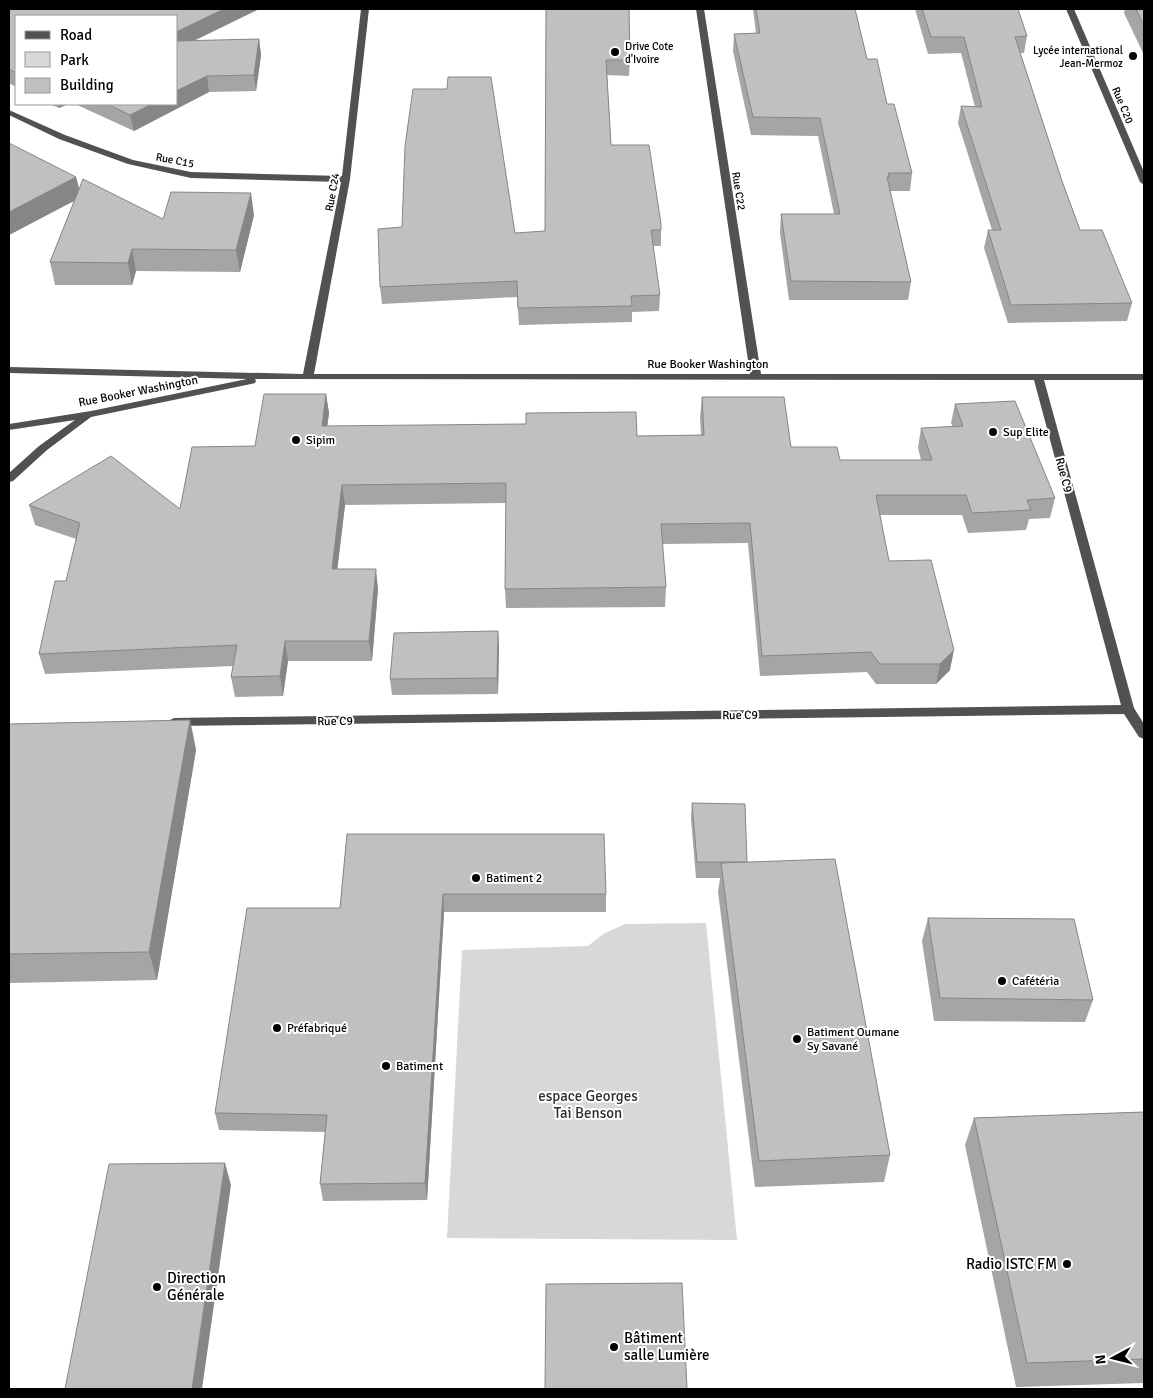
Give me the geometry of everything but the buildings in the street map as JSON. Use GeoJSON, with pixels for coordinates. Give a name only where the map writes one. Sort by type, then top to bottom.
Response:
{"type":"FeatureCollection","features":[{"type":"Feature","properties":{"kind":"street","name":"Rue C24"},"geometry":{"type":"LineString","coordinates":[[308,377],[346,179],[365,9]]}},
{"type":"Feature","properties":{"kind":"street","name":"Rue C22"},"geometry":{"type":"LineString","coordinates":[[700,9],[756,377]]}},
{"type":"Feature","properties":{"kind":"street","name":"Rue C20"},"geometry":{"type":"LineString","coordinates":[[1070,9],[1144,182]]}},
{"type":"Feature","properties":{"kind":"street","name":"Rue C15"},"geometry":{"type":"LineString","coordinates":[[9,112],[62,137],[131,162],[191,176],[346,179]]}},
{"type":"Feature","properties":{"kind":"street","name":"Rue Booker Washington"},"geometry":{"type":"LineString","coordinates":[[9,370],[308,377],[1144,377]]}},
{"type":"Feature","properties":{"kind":"street","name":"Rue Booker Washington"},"geometry":{"type":"LineString","coordinates":[[9,428],[91,414],[273,376]]}},
{"type":"Feature","properties":{"kind":"street","name":"Rue C9"},"geometry":{"type":"LineString","coordinates":[[159,723],[1128,709],[1038,377]]}},
{"type":"Feature","properties":{"kind":"street"},"geometry":{"type":"LineString","coordinates":[[9,480],[43,448],[91,414]]}},
{"type":"Feature","properties":{"kind":"street"},"geometry":{"type":"LineString","coordinates":[[1128,709],[1144,734]]}},
{"type":"Feature","properties":{"kind":"green space","name":"espace Georges Tai Benson"},"geometry":{"type":"Polygon","coordinates":[[[706,923],[737,1240],[447,1238],[462,950],[588,946],[603,934],[625,924],[706,923]]]}},
{"type":"Feature","properties":{"kind":"place","name":"Drive Cote d'Ivoire"},"geometry":{"type":"Point","coordinates":[615,52]}},
{"type":"Feature","properties":{"kind":"place","name":"Lycée international Jean-Mermoz"},"geometry":{"type":"Point","coordinates":[1133,56]}},
{"type":"Feature","properties":{"kind":"place","name":"Sup Elite"},"geometry":{"type":"Point","coordinates":[993,432]}},
{"type":"Feature","properties":{"kind":"place","name":"Sipim"},"geometry":{"type":"Point","coordinates":[296,440]}},
{"type":"Feature","properties":{"kind":"place","name":"Batiment 2"},"geometry":{"type":"Point","coordinates":[476,878]}},
{"type":"Feature","properties":{"kind":"place","name":"Cafétéria"},"geometry":{"type":"Point","coordinates":[1002,981]}},
{"type":"Feature","properties":{"kind":"place","name":"Préfabriqué"},"geometry":{"type":"Point","coordinates":[277,1028]}},
{"type":"Feature","properties":{"kind":"place","name":"Batiment Oumane Sy Savané"},"geometry":{"type":"Point","coordinates":[797,1039]}},
{"type":"Feature","properties":{"kind":"place","name":"Batiment"},"geometry":{"type":"Point","coordinates":[386,1066]}},
{"type":"Feature","properties":{"kind":"place","name":"Radio ISTC FM"},"geometry":{"type":"Point","coordinates":[1067,1264]}},
{"type":"Feature","properties":{"kind":"place","name":"Direction Générale"},"geometry":{"type":"Point","coordinates":[157,1287]}},
{"type":"Feature","properties":{"kind":"place","name":"Bâtiment salle Lumière"},"geometry":{"type":"Point","coordinates":[614,1347]}}]}
